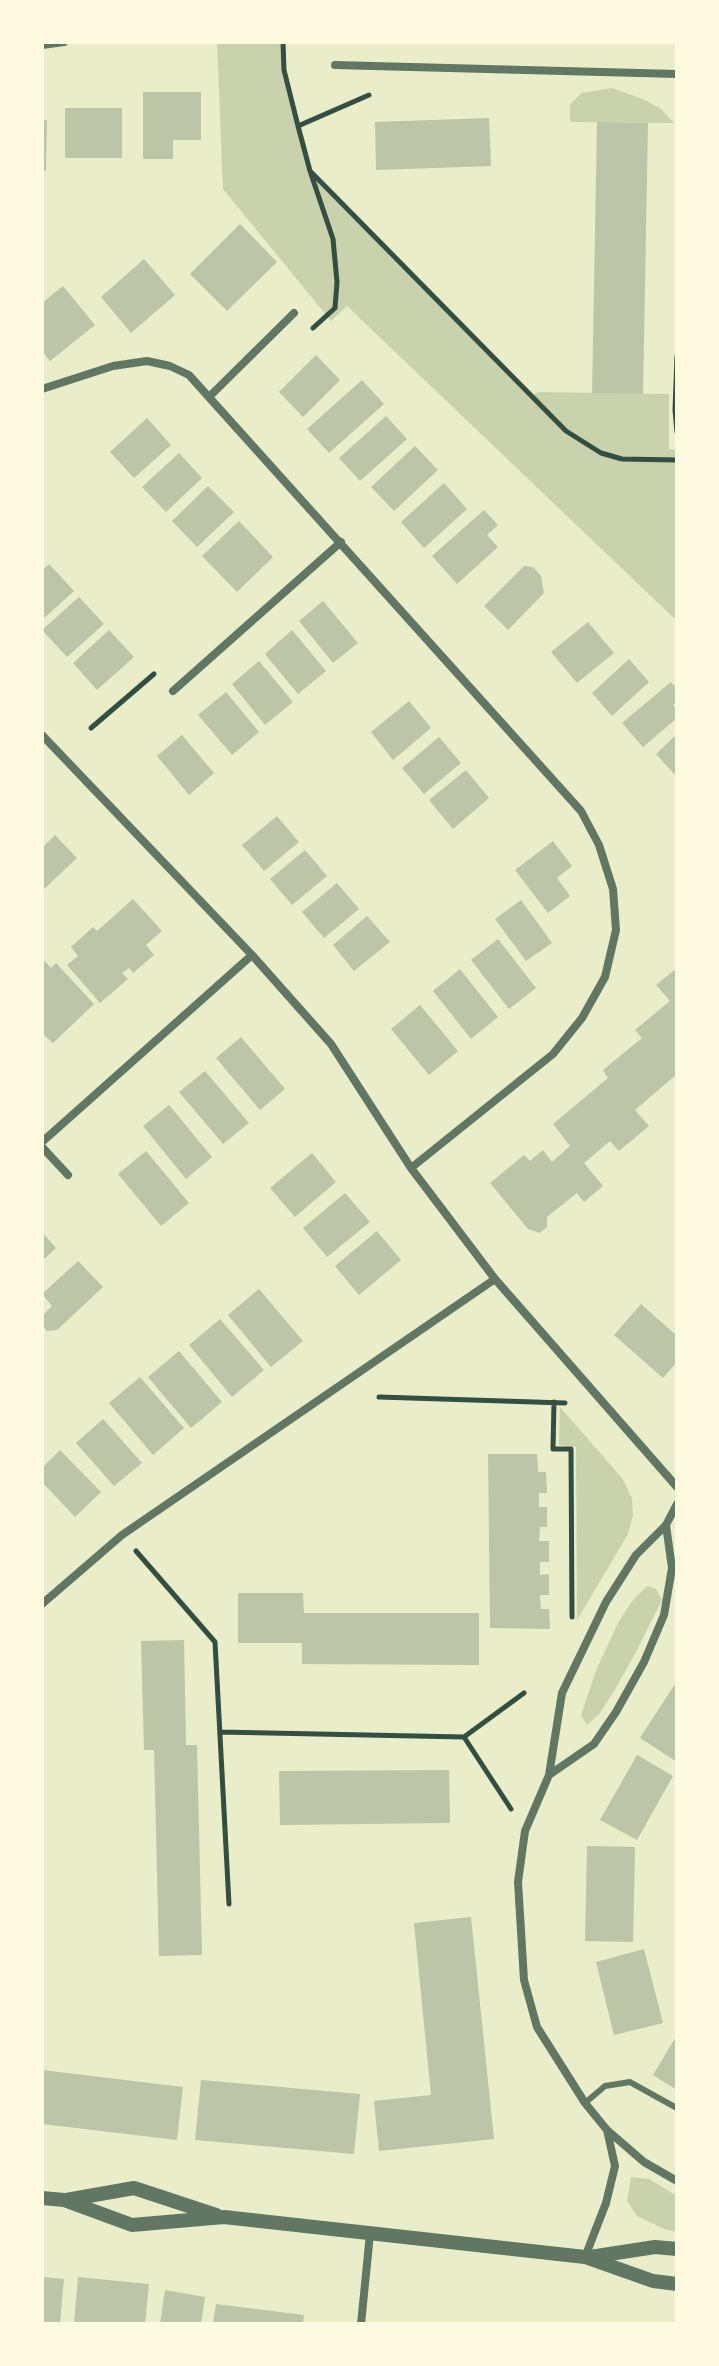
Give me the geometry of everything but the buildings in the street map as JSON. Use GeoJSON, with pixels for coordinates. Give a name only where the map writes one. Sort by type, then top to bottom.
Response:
{"type":"FeatureCollection","features":[{"type":"Feature","properties":{"kind":"street"},"geometry":{"type":"LineString","coordinates":[[42,45],[64,42]]}},
{"type":"Feature","properties":{"kind":"street"},"geometry":{"type":"LineString","coordinates":[[335,65],[677,74]]}},
{"type":"Feature","properties":{"kind":"street"},"geometry":{"type":"LineString","coordinates":[[210,396],[294,313]]}},
{"type":"Feature","properties":{"kind":"street"},"geometry":{"type":"LineString","coordinates":[[42,389],[113,366],[147,361],[170,366],[189,375],[581,811],[599,845],[613,889],[616,930],[605,977],[582,1018],[553,1054],[411,1168]]}},
{"type":"Feature","properties":{"kind":"street"},"geometry":{"type":"LineString","coordinates":[[173,691],[341,542]]}},
{"type":"Feature","properties":{"kind":"street"},"geometry":{"type":"LineString","coordinates":[[42,735],[252,955],[331,1044],[411,1168],[495,1279],[677,1487]]}},
{"type":"Feature","properties":{"kind":"street"},"geometry":{"type":"LineString","coordinates":[[68,1175],[42,1144],[252,955]]}},
{"type":"Feature","properties":{"kind":"street"},"geometry":{"type":"LineString","coordinates":[[42,1604],[122,1535],[495,1279]]}},
{"type":"Feature","properties":{"kind":"street"},"geometry":{"type":"LineString","coordinates":[[677,1504],[666,1525],[636,1555],[606,1602],[562,1693],[549,1775],[525,1831],[518,1882],[524,1980],[537,2027],[585,2103],[607,2130],[644,2162],[677,2181]]}},
{"type":"Feature","properties":{"kind":"street"},"geometry":{"type":"LineString","coordinates":[[549,1775],[594,1744],[644,1662],[664,1615],[672,1568],[666,1525]]}},
{"type":"Feature","properties":{"kind":"street"},"geometry":{"type":"LineString","coordinates":[[585,2257],[606,2203],[615,2166],[607,2130]]}},
{"type":"Feature","properties":{"kind":"street"},"geometry":{"type":"LineString","coordinates":[[42,2198],[64,2200],[134,2188],[224,2217],[585,2257],[653,2281],[677,2284]]}},
{"type":"Feature","properties":{"kind":"street"},"geometry":{"type":"LineString","coordinates":[[64,2200],[132,2225],[224,2217]]}},
{"type":"Feature","properties":{"kind":"street"},"geometry":{"type":"LineString","coordinates":[[361,2324],[370,2234]]}},
{"type":"Feature","properties":{"kind":"street"},"geometry":{"type":"LineString","coordinates":[[585,2257],[655,2247],[677,2249]]}},
{"type":"Feature","properties":{"kind":"lane"},"geometry":{"type":"LineString","coordinates":[[585,2103],[605,2086],[630,2082],[677,2108]]}},
{"type":"Feature","properties":{"kind":"path"},"geometry":{"type":"LineString","coordinates":[[283,42],[284,70],[298,126],[333,239],[337,282],[335,308],[304,337]]}},
{"type":"Feature","properties":{"kind":"path"},"geometry":{"type":"LineString","coordinates":[[298,126],[369,95]]}},
{"type":"Feature","properties":{"kind":"path"},"geometry":{"type":"LineString","coordinates":[[310,171],[566,431],[601,453],[622,459],[677,460]]}},
{"type":"Feature","properties":{"kind":"path"},"geometry":{"type":"LineString","coordinates":[[677,356],[677,432]]}},
{"type":"Feature","properties":{"kind":"path"},"geometry":{"type":"LineString","coordinates":[[379,1397],[565,1403]]}},
{"type":"Feature","properties":{"kind":"path"},"geometry":{"type":"LineString","coordinates":[[554,1402],[553,1449],[571,1449],[572,1622]]}},
{"type":"Feature","properties":{"kind":"path"},"geometry":{"type":"LineString","coordinates":[[122,1535],[215,1642],[229,1904]]}},
{"type":"Feature","properties":{"kind":"path"},"geometry":{"type":"LineString","coordinates":[[220,1732],[464,1737],[524,1693]]}},
{"type":"Feature","properties":{"kind":"path"},"geometry":{"type":"LineString","coordinates":[[464,1737],[525,1831]]}},
{"type":"Feature","properties":{"kind":"green space"},"geometry":{"type":"Polygon","coordinates":[[[217,42],[283,42],[284,70],[310,171],[529,396],[539,392],[669,394],[669,449],[677,450],[677,621],[347,306],[331,321],[223,189],[217,42]]]}},
{"type":"Feature","properties":{"kind":"green space"},"geometry":{"type":"Polygon","coordinates":[[[612,88],[661,109],[674,123],[570,122],[570,105],[581,93],[612,88]]]}},
{"type":"Feature","properties":{"kind":"green space"},"geometry":{"type":"Polygon","coordinates":[[[560,1407],[622,1478],[632,1498],[633,1515],[628,1534],[577,1620],[576,1447],[559,1445],[560,1407]]]}},
{"type":"Feature","properties":{"kind":"green space"},"geometry":{"type":"Polygon","coordinates":[[[647,1586],[656,1589],[662,1600],[614,1691],[600,1713],[587,1725],[581,1715],[597,1668],[619,1621],[647,1586]]]}},
{"type":"Feature","properties":{"kind":"green space"},"geometry":{"type":"Polygon","coordinates":[[[631,2177],[649,2179],[677,2196],[677,2232],[637,2216],[627,2201],[631,2177]]]}}]}
